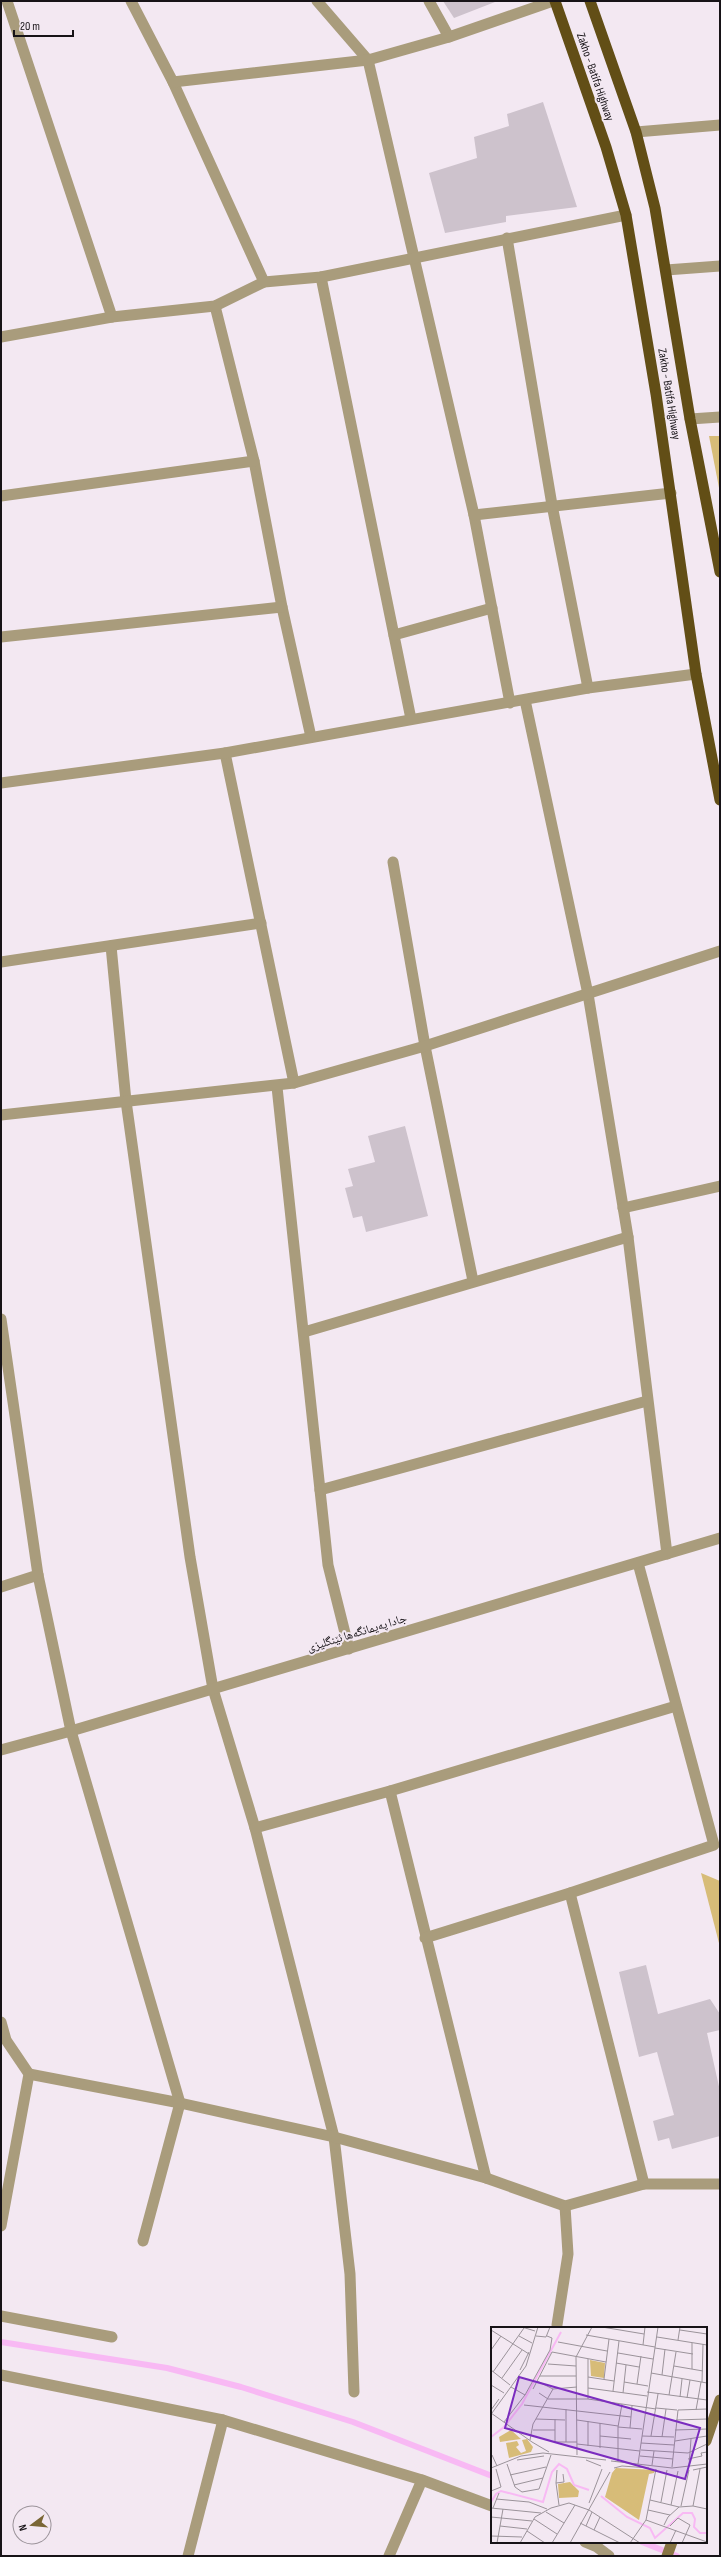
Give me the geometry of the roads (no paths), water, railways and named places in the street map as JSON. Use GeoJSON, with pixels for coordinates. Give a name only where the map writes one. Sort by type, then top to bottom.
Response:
{"type":"FeatureCollection","features":[{"type":"Feature","properties":{"kind":"highway","name":"Zakho - Batifa Highway"},"geometry":{"type":"LineString","coordinates":[[554,1],[606,147],[626,215],[671,493],[696,674],[720,800]]}},
{"type":"Feature","properties":{"kind":"highway","name":"Zakho - Batifa Highway"},"geometry":{"type":"LineString","coordinates":[[590,1],[636,132],[655,208],[690,419],[720,572]]}},
{"type":"Feature","properties":{"kind":"main road"},"geometry":{"type":"LineString","coordinates":[[707,2438],[720,2400]]}},
{"type":"Feature","properties":{"kind":"main road"},"geometry":{"type":"LineString","coordinates":[[667,2556],[672,2543]]}},
{"type":"Feature","properties":{"kind":"street"},"geometry":{"type":"LineString","coordinates":[[7,1],[112,317]]}},
{"type":"Feature","properties":{"kind":"street"},"geometry":{"type":"LineString","coordinates":[[131,1],[172,82],[264,282]]}},
{"type":"Feature","properties":{"kind":"street"},"geometry":{"type":"LineString","coordinates":[[317,1],[368,60],[474,515],[510,703]]}},
{"type":"Feature","properties":{"kind":"street"},"geometry":{"type":"LineString","coordinates":[[429,1],[449,37]]}},
{"type":"Feature","properties":{"kind":"street"},"geometry":{"type":"LineString","coordinates":[[172,82],[368,60],[449,37],[554,1]]}},
{"type":"Feature","properties":{"kind":"street"},"geometry":{"type":"LineString","coordinates":[[636,132],[720,125]]}},
{"type":"Feature","properties":{"kind":"street"},"geometry":{"type":"LineString","coordinates":[[1,337],[112,317],[215,306],[264,282],[321,277],[626,215]]}},
{"type":"Feature","properties":{"kind":"street"},"geometry":{"type":"LineString","coordinates":[[507,238],[552,505],[588,688]]}},
{"type":"Feature","properties":{"kind":"street"},"geometry":{"type":"LineString","coordinates":[[666,270],[720,266]]}},
{"type":"Feature","properties":{"kind":"street"},"geometry":{"type":"LineString","coordinates":[[321,277],[410,719]]}},
{"type":"Feature","properties":{"kind":"street"},"geometry":{"type":"LineString","coordinates":[[215,306],[254,461],[282,607],[311,737]]}},
{"type":"Feature","properties":{"kind":"street"},"geometry":{"type":"LineString","coordinates":[[690,419],[720,417]]}},
{"type":"Feature","properties":{"kind":"street"},"geometry":{"type":"LineString","coordinates":[[1,496],[254,461]]}},
{"type":"Feature","properties":{"kind":"street"},"geometry":{"type":"LineString","coordinates":[[474,515],[552,505],[671,493]]}},
{"type":"Feature","properties":{"kind":"street"},"geometry":{"type":"LineString","coordinates":[[1,637],[282,607]]}},
{"type":"Feature","properties":{"kind":"street"},"geometry":{"type":"LineString","coordinates":[[394,635],[492,608]]}},
{"type":"Feature","properties":{"kind":"street"},"geometry":{"type":"LineString","coordinates":[[1,783],[225,753],[588,688],[696,674]]}},
{"type":"Feature","properties":{"kind":"street"},"geometry":{"type":"LineString","coordinates":[[525,700],[588,994],[628,1237],[667,1554]]}},
{"type":"Feature","properties":{"kind":"street"},"geometry":{"type":"LineString","coordinates":[[225,753],[294,1083]]}},
{"type":"Feature","properties":{"kind":"street"},"geometry":{"type":"LineString","coordinates":[[393,862],[425,1046],[473,1281]]}},
{"type":"Feature","properties":{"kind":"street"},"geometry":{"type":"LineString","coordinates":[[1,962],[261,923]]}},
{"type":"Feature","properties":{"kind":"street"},"geometry":{"type":"LineString","coordinates":[[111,946],[126,1101],[190,1557],[213,1689],[255,1828],[334,2137],[350,2274],[354,2392]]}},
{"type":"Feature","properties":{"kind":"street"},"geometry":{"type":"LineString","coordinates":[[1,1116],[126,1101],[277,1087],[425,1046],[720,951]]}},
{"type":"Feature","properties":{"kind":"street"},"geometry":{"type":"LineString","coordinates":[[277,1087],[328,1565],[349,1649]]}},
{"type":"Feature","properties":{"kind":"street"},"geometry":{"type":"LineString","coordinates":[[623,1208],[720,1186]]}},
{"type":"Feature","properties":{"kind":"street"},"geometry":{"type":"LineString","coordinates":[[304,1332],[473,1281],[628,1237]]}},
{"type":"Feature","properties":{"kind":"street"},"geometry":{"type":"LineString","coordinates":[[1,1320],[38,1575],[72,1731],[180,2103],[143,2241]]}},
{"type":"Feature","properties":{"kind":"street"},"geometry":{"type":"LineString","coordinates":[[320,1490],[647,1401]]}},
{"type":"Feature","properties":{"kind":"street","name":"جادا په‌يمانگه‌ها ئێنگليزى"},"geometry":{"type":"LineString","coordinates":[[1,1750],[72,1731],[720,1538]]}},
{"type":"Feature","properties":{"kind":"street"},"geometry":{"type":"LineString","coordinates":[[425,1938],[570,1893],[714,1845],[638,1563]]}},
{"type":"Feature","properties":{"kind":"street"},"geometry":{"type":"LineString","coordinates":[[1,1587],[38,1575]]}},
{"type":"Feature","properties":{"kind":"street"},"geometry":{"type":"LineString","coordinates":[[255,1828],[390,1791],[676,1706]]}},
{"type":"Feature","properties":{"kind":"street"},"geometry":{"type":"LineString","coordinates":[[390,1791],[425,1938],[486,2178]]}},
{"type":"Feature","properties":{"kind":"street"},"geometry":{"type":"LineString","coordinates":[[570,1893],[644,2184]]}},
{"type":"Feature","properties":{"kind":"street"},"geometry":{"type":"LineString","coordinates":[[1,2022],[6,2040],[29,2074],[1,2226]]}},
{"type":"Feature","properties":{"kind":"street"},"geometry":{"type":"LineString","coordinates":[[29,2074],[180,2103],[334,2137],[486,2178],[565,2206],[644,2184],[720,2184]]}},
{"type":"Feature","properties":{"kind":"street"},"geometry":{"type":"LineString","coordinates":[[557,2325],[568,2254],[565,2206]]}},
{"type":"Feature","properties":{"kind":"street"},"geometry":{"type":"LineString","coordinates":[[1,2316],[112,2336]]}},
{"type":"Feature","properties":{"kind":"street"},"geometry":{"type":"LineString","coordinates":[[1,2375],[223,2420],[422,2480],[491,2506]]}},
{"type":"Feature","properties":{"kind":"street"},"geometry":{"type":"LineString","coordinates":[[188,2556],[223,2420]]}},
{"type":"Feature","properties":{"kind":"street"},"geometry":{"type":"LineString","coordinates":[[389,2556],[422,2480]]}},
{"type":"Feature","properties":{"kind":"street"},"geometry":{"type":"LineString","coordinates":[[587,2543],[597,2547],[609,2556]]}},
{"type":"Feature","properties":{"kind":"waterway"},"geometry":{"type":"LineString","coordinates":[[1,2342],[167,2368],[241,2387],[353,2422],[491,2476]]}},
{"type":"Feature","properties":{"kind":"waterway"},"geometry":{"type":"LineString","coordinates":[[644,2543],[677,2556]]}}]}
